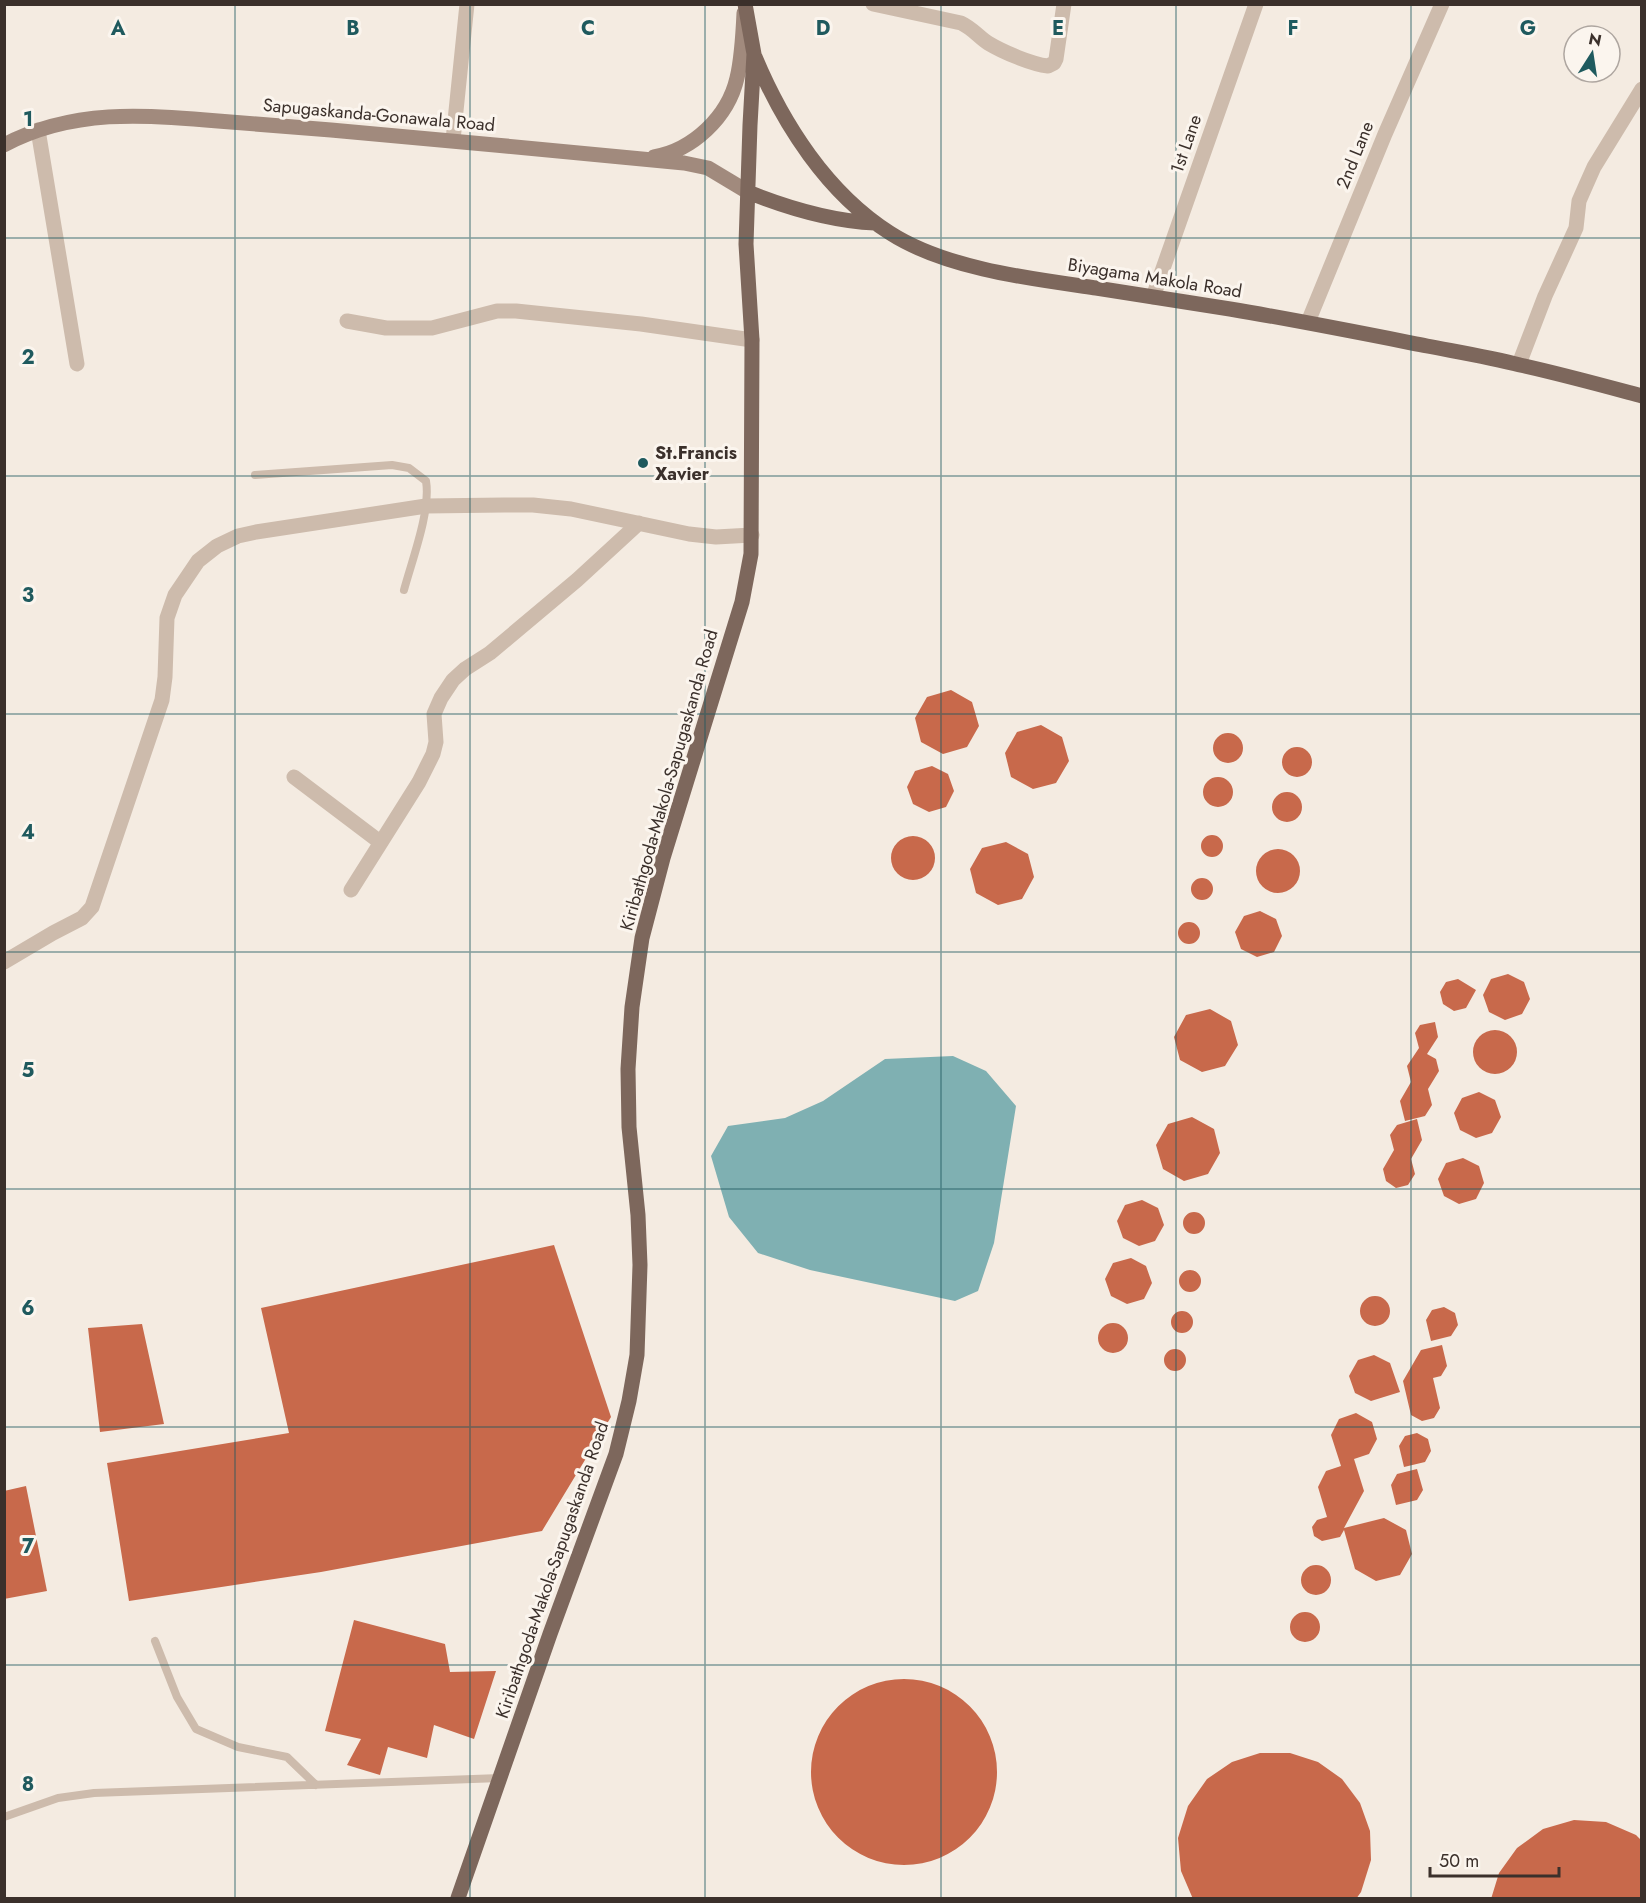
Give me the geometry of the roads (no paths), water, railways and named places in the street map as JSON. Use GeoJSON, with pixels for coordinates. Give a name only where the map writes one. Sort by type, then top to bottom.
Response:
{"type":"FeatureCollection","features":[{"type":"Feature","properties":{"kind":"main road","name":"Kiribathgoda-Makola-Sapugaskanda Road"},"geometry":{"type":"LineString","coordinates":[[458,1899],[616,1454],[630,1401],[637,1355],[640,1308],[638,1215],[630,1127],[628,1069],[632,1007],[642,938],[657,880],[742,602],[751,554],[752,340],[746,244],[754,54],[745,4]]}},
{"type":"Feature","properties":{"kind":"main road","name":"Biyagama Makola Road"},"geometry":{"type":"LineString","coordinates":[[754,54],[785,119],[840,191],[875,222],[906,242],[952,260],[1024,278],[1308,322],[1519,364],[1641,396]]}},
{"type":"Feature","properties":{"kind":"main road"},"geometry":{"type":"LineString","coordinates":[[748,192],[775,203],[848,222],[875,222]]}},
{"type":"Feature","properties":{"kind":"street"},"geometry":{"type":"LineString","coordinates":[[453,140],[467,4]]}},
{"type":"Feature","properties":{"kind":"street"},"geometry":{"type":"LineString","coordinates":[[640,159],[658,157],[684,147],[703,134],[726,106],[738,78],[745,4]]}},
{"type":"Feature","properties":{"kind":"street"},"geometry":{"type":"LineString","coordinates":[[873,4],[961,22],[994,46],[1021,58],[1048,66],[1056,59],[1064,4]]}},
{"type":"Feature","properties":{"kind":"street","name":"1st Lane"},"geometry":{"type":"LineString","coordinates":[[1153,297],[1256,4]]}},
{"type":"Feature","properties":{"kind":"street","name":"2nd Lane"},"geometry":{"type":"LineString","coordinates":[[1308,322],[1385,134],[1442,4]]}},
{"type":"Feature","properties":{"kind":"street"},"geometry":{"type":"LineString","coordinates":[[1519,364],[1545,296],[1576,228],[1579,201],[1586,185],[1594,167],[1641,89]]}},
{"type":"Feature","properties":{"kind":"street","name":"Sapugaskanda-Gonawala Road"},"geometry":{"type":"LineString","coordinates":[[4,145],[38,130],[89,118],[142,115],[453,140],[700,166],[717,173],[748,192]]}},
{"type":"Feature","properties":{"kind":"street"},"geometry":{"type":"LineString","coordinates":[[38,130],[77,364]]}},
{"type":"Feature","properties":{"kind":"street"},"geometry":{"type":"LineString","coordinates":[[347,321],[386,328],[422,329],[497,311],[516,311],[630,323],[752,340]]}},
{"type":"Feature","properties":{"kind":"street"},"geometry":{"type":"LineString","coordinates":[[4,962],[82,918],[92,907],[162,700],[167,618],[175,595],[198,561],[217,546],[238,536],[426,506],[533,505],[572,509],[689,534],[716,537],[752,535]]}},
{"type":"Feature","properties":{"kind":"street"},"geometry":{"type":"LineString","coordinates":[[351,890],[419,782],[433,754],[436,742],[434,714],[453,680],[465,669],[490,653],[577,580],[639,523]]}},
{"type":"Feature","properties":{"kind":"street"},"geometry":{"type":"LineString","coordinates":[[294,777],[380,842]]}},
{"type":"Feature","properties":{"kind":"lane"},"geometry":{"type":"LineString","coordinates":[[255,475],[392,465],[409,468],[426,481],[428,491],[426,506],[404,590]]}},
{"type":"Feature","properties":{"kind":"lane"},"geometry":{"type":"LineString","coordinates":[[155,1641],[177,1697],[196,1729],[238,1747],[287,1757],[316,1785]]}},
{"type":"Feature","properties":{"kind":"lane"},"geometry":{"type":"LineString","coordinates":[[4,1817],[57,1798],[94,1792],[500,1778]]}},
{"type":"Feature","properties":{"kind":"water"},"geometry":{"type":"Polygon","coordinates":[[[953,1056],[986,1071],[1016,1106],[994,1243],[978,1291],[955,1301],[810,1270],[758,1253],[729,1217],[711,1156],[728,1126],[785,1118],[823,1101],[885,1059],[953,1056]]]}},
{"type":"Feature","properties":{"kind":"place","name":"St.Francis Xavier"},"geometry":{"type":"Point","coordinates":[643,463]}}]}
